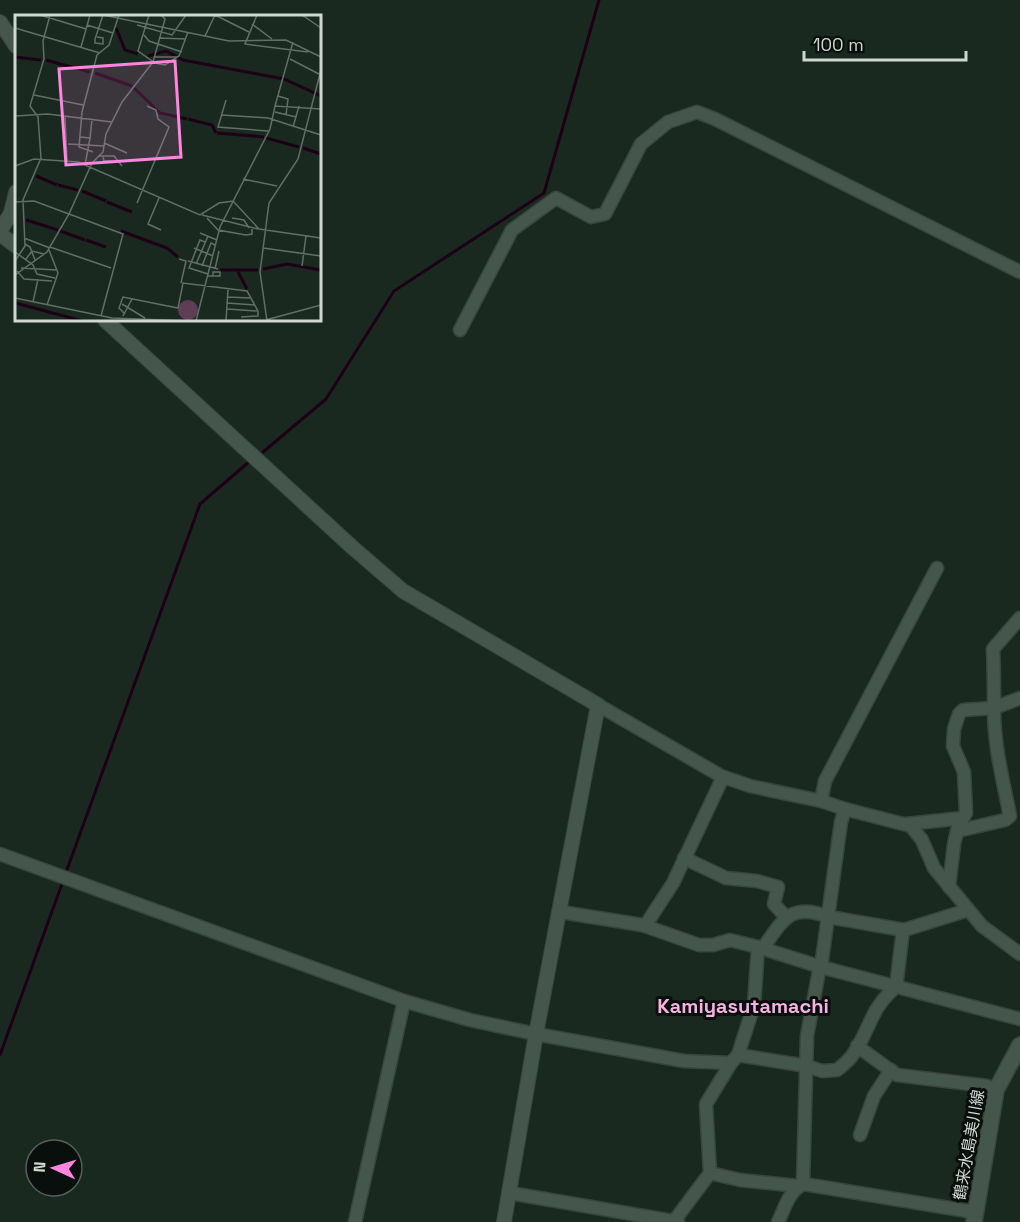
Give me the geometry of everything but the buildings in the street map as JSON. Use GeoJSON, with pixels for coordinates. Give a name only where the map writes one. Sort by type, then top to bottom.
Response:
{"type":"FeatureCollection","features":[{"type":"Feature","properties":{"kind":"main road","name":"鶴来水島美川線"},"geometry":{"type":"LineString","coordinates":[[975,1216],[996,1090],[1020,1045]]}},
{"type":"Feature","properties":{"kind":"street"},"geometry":{"type":"LineString","coordinates":[[0,22],[15,44]]}},
{"type":"Feature","properties":{"kind":"street"},"geometry":{"type":"LineString","coordinates":[[460,330],[512,230],[556,198],[591,217],[605,214],[641,144],[668,122],[697,112],[1020,272]]}},
{"type":"Feature","properties":{"kind":"street"},"geometry":{"type":"LineString","coordinates":[[15,196],[11,213],[0,233],[15,245]]}},
{"type":"Feature","properties":{"kind":"street"},"geometry":{"type":"LineString","coordinates":[[106,321],[403,591],[723,777],[750,786],[821,801],[845,810],[911,826],[922,840],[934,868],[968,910],[982,926],[1020,954]]}},
{"type":"Feature","properties":{"kind":"street"},"geometry":{"type":"LineString","coordinates":[[821,801],[825,781],[937,568]]}},
{"type":"Feature","properties":{"kind":"street"},"geometry":{"type":"LineString","coordinates":[[957,831],[1005,820],[1010,816],[999,757],[994,708],[993,649],[1020,618]]}},
{"type":"Feature","properties":{"kind":"street"},"geometry":{"type":"LineString","coordinates":[[949,887],[957,831],[966,813],[964,772],[953,746],[954,729],[959,714],[963,710],[994,708],[1020,698]]}},
{"type":"Feature","properties":{"kind":"street"},"geometry":{"type":"LineString","coordinates":[[504,1222],[536,1034],[561,912],[598,705]]}},
{"type":"Feature","properties":{"kind":"street"},"geometry":{"type":"LineString","coordinates":[[645,926],[673,883],[723,777]]}},
{"type":"Feature","properties":{"kind":"street"},"geometry":{"type":"LineString","coordinates":[[778,1222],[789,1197],[800,1185],[807,1036],[819,971],[822,967],[841,822],[845,810]]}},
{"type":"Feature","properties":{"kind":"street"},"geometry":{"type":"LineString","coordinates":[[906,825],[963,819]]}},
{"type":"Feature","properties":{"kind":"street"},"geometry":{"type":"LineString","coordinates":[[0,854],[404,1001],[470,1020],[536,1034],[684,1060],[734,1059],[807,1066],[822,1071],[837,1070],[850,1057],[885,995],[896,987],[903,930]]}},
{"type":"Feature","properties":{"kind":"street"},"geometry":{"type":"LineString","coordinates":[[684,858],[726,878],[757,881],[778,887],[774,904],[786,917]]}},
{"type":"Feature","properties":{"kind":"street"},"geometry":{"type":"LineString","coordinates":[[510,1193],[676,1222],[710,1173],[706,1104],[734,1059],[754,1005],[760,947],[786,917],[792,913],[819,913],[829,917],[903,930],[968,910]]}},
{"type":"Feature","properties":{"kind":"street"},"geometry":{"type":"LineString","coordinates":[[561,912],[645,926],[699,945],[713,945],[730,940],[822,967],[1020,1019]]}},
{"type":"Feature","properties":{"kind":"street"},"geometry":{"type":"LineString","coordinates":[[355,1222],[404,1001]]}},
{"type":"Feature","properties":{"kind":"street"},"geometry":{"type":"LineString","coordinates":[[857,1046],[897,1075],[987,1086],[996,1090]]}},
{"type":"Feature","properties":{"kind":"street"},"geometry":{"type":"LineString","coordinates":[[860,1135],[874,1096],[891,1070]]}},
{"type":"Feature","properties":{"kind":"street"},"geometry":{"type":"LineString","coordinates":[[710,1173],[740,1180],[800,1185],[967,1211],[975,1216]]}},
{"type":"Feature","properties":{"kind":"waterway"},"geometry":{"type":"LineString","coordinates":[[263,452],[326,399],[394,291],[544,193],[599,0]]}},
{"type":"Feature","properties":{"kind":"waterway"},"geometry":{"type":"LineString","coordinates":[[65,875],[200,504],[250,461]]}},
{"type":"Feature","properties":{"kind":"waterway"},"geometry":{"type":"LineString","coordinates":[[0,1055],[63,881]]}},
{"type":"Feature","properties":{"kind":"district","name":"Kamiyasutamachi"},"geometry":{"type":"Point","coordinates":[743,1006]}}]}
